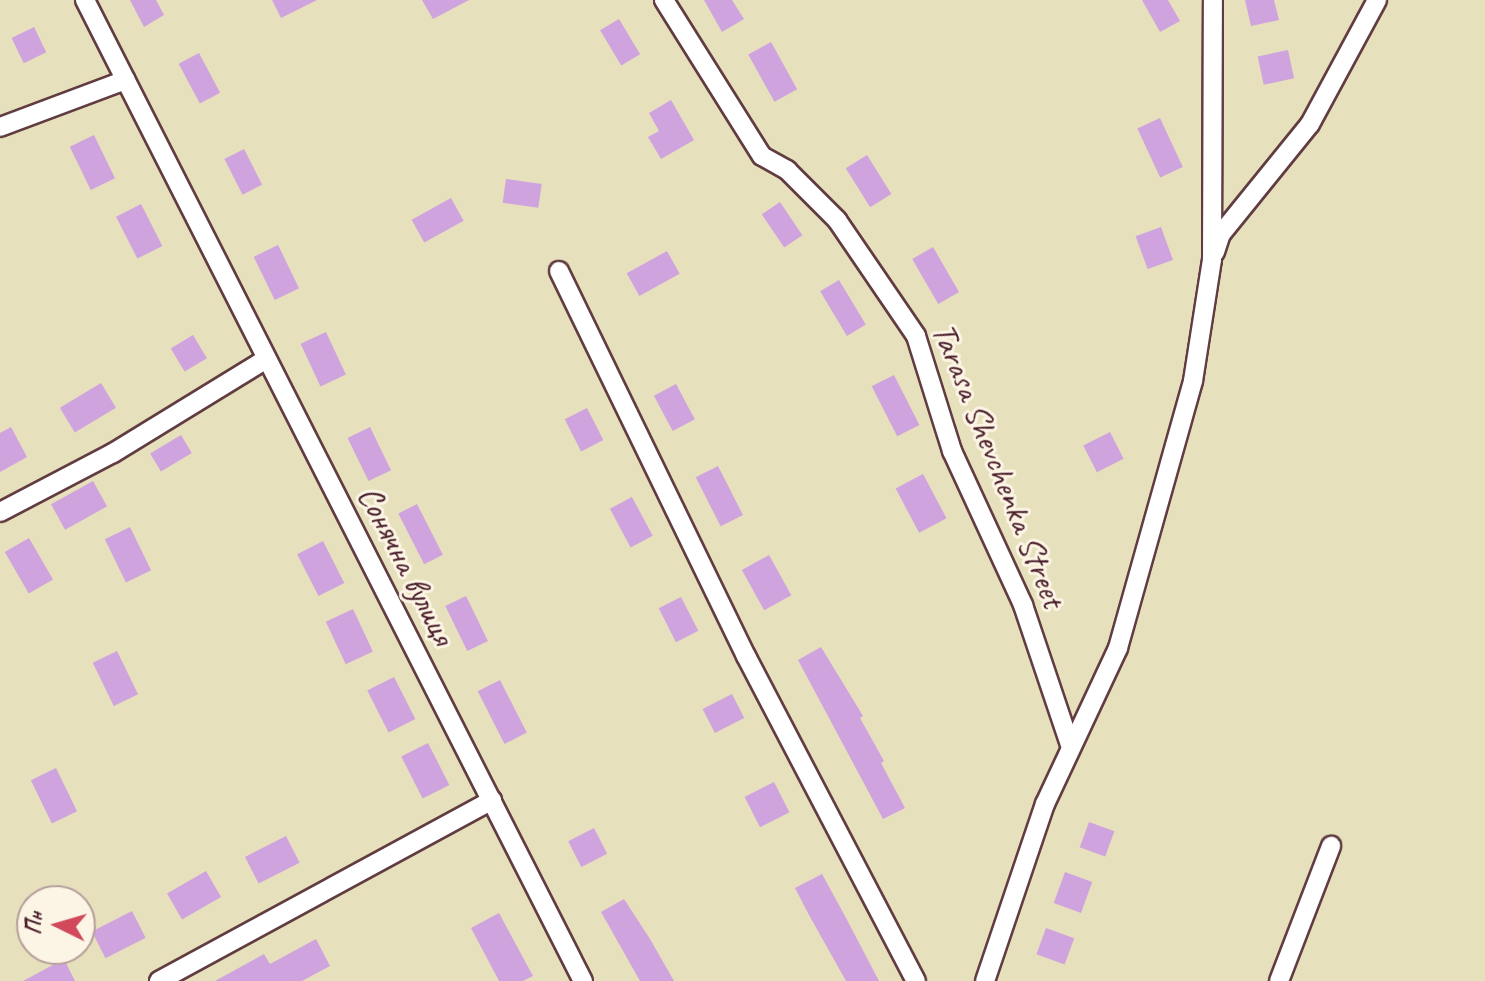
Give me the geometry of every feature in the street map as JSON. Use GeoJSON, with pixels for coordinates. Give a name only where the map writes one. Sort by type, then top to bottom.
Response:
{"type":"FeatureCollection","features":[{"type":"Feature","properties":{"kind":"street","name":"Сонячна вулиця"},"geometry":{"type":"LineString","coordinates":[[85,0],[265,360],[583,981]]}},
{"type":"Feature","properties":{"kind":"street","name":"Tarasa Shevchenka Street"},"geometry":{"type":"LineString","coordinates":[[664,0],[762,156],[787,170],[837,220],[916,336],[952,451],[1023,605],[1070,745]]}},
{"type":"Feature","properties":{"kind":"street"},"geometry":{"type":"LineString","coordinates":[[985,981],[1025,854],[1070,745],[1118,648],[1136,593],[1193,381],[1212,260],[1213,0]]}},
{"type":"Feature","properties":{"kind":"street"},"geometry":{"type":"LineString","coordinates":[[1212,260],[1221,234],[1310,124],[1377,0]]}},
{"type":"Feature","properties":{"kind":"street"},"geometry":{"type":"LineString","coordinates":[[0,127],[126,80]]}},
{"type":"Feature","properties":{"kind":"street"},"geometry":{"type":"LineString","coordinates":[[559,271],[746,656],[916,981]]}},
{"type":"Feature","properties":{"kind":"street"},"geometry":{"type":"LineString","coordinates":[[0,512],[113,453],[265,360]]}},
{"type":"Feature","properties":{"kind":"street"},"geometry":{"type":"LineString","coordinates":[[159,981],[492,800]]}},
{"type":"Feature","properties":{"kind":"street"},"geometry":{"type":"LineString","coordinates":[[1279,981],[1331,846]]}},
{"type":"Feature","properties":{"kind":"building"},"geometry":{"type":"Polygon","coordinates":[[[130,0],[156,0],[164,15],[144,27],[130,0]]]}},
{"type":"Feature","properties":{"kind":"building"},"geometry":{"type":"Polygon","coordinates":[[[272,0],[317,0],[281,18],[272,0]]]}},
{"type":"Feature","properties":{"kind":"building"},"geometry":{"type":"Polygon","coordinates":[[[422,0],[469,0],[433,19],[422,0]]]}},
{"type":"Feature","properties":{"kind":"building"},"geometry":{"type":"Polygon","coordinates":[[[704,0],[732,0],[744,19],[722,32],[704,0]]]}},
{"type":"Feature","properties":{"kind":"building"},"geometry":{"type":"Polygon","coordinates":[[[1142,0],[1168,0],[1180,21],[1160,32],[1142,0]]]}},
{"type":"Feature","properties":{"kind":"building"},"geometry":{"type":"Polygon","coordinates":[[[1245,0],[1274,0],[1279,20],[1251,26],[1245,0]]]}},
{"type":"Feature","properties":{"kind":"building"},"geometry":{"type":"Polygon","coordinates":[[[619,19],[640,54],[621,65],[600,30],[619,19]]]}},
{"type":"Feature","properties":{"kind":"building"},"geometry":{"type":"Polygon","coordinates":[[[34,27],[46,52],[24,63],[12,38],[34,27]]]}},
{"type":"Feature","properties":{"kind":"building"},"geometry":{"type":"Polygon","coordinates":[[[771,42],[797,89],[774,102],[748,55],[771,42]]]}},
{"type":"Feature","properties":{"kind":"building"},"geometry":{"type":"Polygon","coordinates":[[[1288,50],[1294,78],[1264,85],[1258,56],[1288,50]]]}},
{"type":"Feature","properties":{"kind":"building"},"geometry":{"type":"Polygon","coordinates":[[[199,53],[220,93],[200,104],[179,64],[199,53]]]}},
{"type":"Feature","properties":{"kind":"building"},"geometry":{"type":"Polygon","coordinates":[[[671,100],[694,140],[661,159],[648,137],[659,131],[649,113],[671,100]]]}},
{"type":"Feature","properties":{"kind":"building"},"geometry":{"type":"Polygon","coordinates":[[[1160,118],[1183,167],[1160,178],[1137,129],[1160,118]]]}},
{"type":"Feature","properties":{"kind":"building"},"geometry":{"type":"Polygon","coordinates":[[[94,135],[115,178],[91,190],[70,147],[94,135]]]}},
{"type":"Feature","properties":{"kind":"building"},"geometry":{"type":"Polygon","coordinates":[[[244,149],[262,185],[243,195],[224,159],[244,149]]]}},
{"type":"Feature","properties":{"kind":"building"},"geometry":{"type":"Polygon","coordinates":[[[867,155],[891,194],[870,207],[846,168],[867,155]]]}},
{"type":"Feature","properties":{"kind":"building"},"geometry":{"type":"Polygon","coordinates":[[[506,179],[542,184],[538,208],[503,203],[506,179]]]}},
{"type":"Feature","properties":{"kind":"building"},"geometry":{"type":"Polygon","coordinates":[[[451,198],[464,221],[424,243],[412,220],[451,198]]]}},
{"type":"Feature","properties":{"kind":"building"},"geometry":{"type":"Polygon","coordinates":[[[780,202],[802,235],[784,247],[762,214],[780,202]]]}},
{"type":"Feature","properties":{"kind":"building"},"geometry":{"type":"Polygon","coordinates":[[[141,204],[162,246],[137,259],[116,217],[141,204]]]}},
{"type":"Feature","properties":{"kind":"building"},"geometry":{"type":"Polygon","coordinates":[[[1161,227],[1173,260],[1148,269],[1136,236],[1161,227]]]}},
{"type":"Feature","properties":{"kind":"building"},"geometry":{"type":"Polygon","coordinates":[[[278,245],[299,288],[275,300],[254,257],[278,245]]]}},
{"type":"Feature","properties":{"kind":"building"},"geometry":{"type":"Polygon","coordinates":[[[933,247],[959,292],[938,304],[912,259],[933,247]]]}},
{"type":"Feature","properties":{"kind":"building"},"geometry":{"type":"Polygon","coordinates":[[[667,251],[680,274],[639,296],[627,273],[667,251]]]}},
{"type":"Feature","properties":{"kind":"building"},"geometry":{"type":"Polygon","coordinates":[[[839,280],[866,325],[847,336],[820,291],[839,280]]]}},
{"type":"Feature","properties":{"kind":"building"},"geometry":{"type":"Polygon","coordinates":[[[326,332],[346,375],[320,386],[301,344],[326,332]]]}},
{"type":"Feature","properties":{"kind":"building"},"geometry":{"type":"Polygon","coordinates":[[[193,335],[207,358],[185,372],[171,348],[193,335]]]}},
{"type":"Feature","properties":{"kind":"building"},"geometry":{"type":"Polygon","coordinates":[[[894,375],[919,425],[897,436],[872,386],[894,375]]]}},
{"type":"Feature","properties":{"kind":"building"},"geometry":{"type":"Polygon","coordinates":[[[101,383],[116,408],[75,433],[60,408],[101,383]]]}},
{"type":"Feature","properties":{"kind":"building"},"geometry":{"type":"Polygon","coordinates":[[[676,384],[695,419],[673,431],[654,396],[676,384]]]}},
{"type":"Feature","properties":{"kind":"building"},"geometry":{"type":"Polygon","coordinates":[[[587,408],[603,440],[581,451],[565,419],[587,408]]]}},
{"type":"Feature","properties":{"kind":"building"},"geometry":{"type":"Polygon","coordinates":[[[11,427],[27,457],[0,472],[0,433],[11,427]]]}},
{"type":"Feature","properties":{"kind":"building"},"geometry":{"type":"Polygon","coordinates":[[[370,427],[391,470],[369,481],[348,438],[370,427]]]}},
{"type":"Feature","properties":{"kind":"building"},"geometry":{"type":"Polygon","coordinates":[[[1110,432],[1124,459],[1097,472],[1083,446],[1110,432]]]}},
{"type":"Feature","properties":{"kind":"building"},"geometry":{"type":"Polygon","coordinates":[[[181,435],[192,453],[161,472],[150,454],[181,435]]]}},
{"type":"Feature","properties":{"kind":"building"},"geometry":{"type":"Polygon","coordinates":[[[718,466],[743,515],[721,526],[696,477],[718,466]]]}},
{"type":"Feature","properties":{"kind":"building"},"geometry":{"type":"Polygon","coordinates":[[[923,474],[946,518],[919,533],[896,489],[923,474]]]}},
{"type":"Feature","properties":{"kind":"building"},"geometry":{"type":"Polygon","coordinates":[[[93,481],[107,506],[65,530],[51,504],[93,481]]]}},
{"type":"Feature","properties":{"kind":"building"},"geometry":{"type":"Polygon","coordinates":[[[632,497],[653,536],[631,548],[610,509],[632,497]]]}},
{"type":"Feature","properties":{"kind":"building"},"geometry":{"type":"Polygon","coordinates":[[[417,504],[443,555],[424,564],[398,514],[417,504]]]}},
{"type":"Feature","properties":{"kind":"building"},"geometry":{"type":"Polygon","coordinates":[[[130,527],[151,570],[126,582],[105,539],[130,527]]]}},
{"type":"Feature","properties":{"kind":"building"},"geometry":{"type":"Polygon","coordinates":[[[29,538],[53,580],[29,594],[5,552],[29,538]]]}},
{"type":"Feature","properties":{"kind":"building"},"geometry":{"type":"Polygon","coordinates":[[[323,541],[344,583],[318,596],[297,554],[323,541]]]}},
{"type":"Feature","properties":{"kind":"building"},"geometry":{"type":"Polygon","coordinates":[[[769,555],[791,595],[764,610],[742,570],[769,555]]]}},
{"type":"Feature","properties":{"kind":"building"},"geometry":{"type":"Polygon","coordinates":[[[466,596],[488,641],[467,651],[445,606],[466,596]]]}},
{"type":"Feature","properties":{"kind":"building"},"geometry":{"type":"Polygon","coordinates":[[[681,597],[698,631],[676,642],[659,608],[681,597]]]}},
{"type":"Feature","properties":{"kind":"building"},"geometry":{"type":"Polygon","coordinates":[[[353,609],[373,652],[346,664],[326,622],[353,609]]]}},
{"type":"Feature","properties":{"kind":"building"},"geometry":{"type":"Polygon","coordinates":[[[821,647],[863,716],[860,718],[905,808],[883,819],[798,660],[821,647]]]}},
{"type":"Feature","properties":{"kind":"building"},"geometry":{"type":"Polygon","coordinates":[[[117,651],[138,694],[114,706],[93,663],[117,651]]]}},
{"type":"Feature","properties":{"kind":"building"},"geometry":{"type":"Polygon","coordinates":[[[394,677],[415,719],[389,732],[367,691],[394,677]]]}},
{"type":"Feature","properties":{"kind":"building"},"geometry":{"type":"Polygon","coordinates":[[[500,680],[527,733],[505,744],[478,691],[500,680]]]}},
{"type":"Feature","properties":{"kind":"building"},"geometry":{"type":"Polygon","coordinates":[[[732,694],[744,718],[715,733],[703,709],[732,694]]]}},
{"type":"Feature","properties":{"kind":"building"},"geometry":{"type":"Polygon","coordinates":[[[428,743],[449,785],[423,798],[401,757],[428,743]]]}},
{"type":"Feature","properties":{"kind":"building"},"geometry":{"type":"Polygon","coordinates":[[[56,768],[77,811],[52,823],[31,780],[56,768]]]}},
{"type":"Feature","properties":{"kind":"building"},"geometry":{"type":"Polygon","coordinates":[[[774,782],[789,812],[760,827],[745,797],[774,782]]]}},
{"type":"Feature","properties":{"kind":"building"},"geometry":{"type":"Polygon","coordinates":[[[1089,822],[1114,831],[1105,857],[1080,847],[1089,822]]]}},
{"type":"Feature","properties":{"kind":"building"},"geometry":{"type":"Polygon","coordinates":[[[594,828],[607,854],[581,867],[568,841],[594,828]]]}},
{"type":"Feature","properties":{"kind":"building"},"geometry":{"type":"Polygon","coordinates":[[[286,836],[300,863],[259,884],[245,857],[286,836]]]}},
{"type":"Feature","properties":{"kind":"building"},"geometry":{"type":"Polygon","coordinates":[[[206,871],[221,897],[182,919],[167,894],[206,871]]]}},
{"type":"Feature","properties":{"kind":"building"},"geometry":{"type":"Polygon","coordinates":[[[1065,872],[1092,882],[1081,913],[1054,903],[1065,872]]]}},
{"type":"Feature","properties":{"kind":"building"},"geometry":{"type":"Polygon","coordinates":[[[822,874],[879,981],[846,981],[809,915],[795,888],[822,874]]]}},
{"type":"Feature","properties":{"kind":"building"},"geometry":{"type":"Polygon","coordinates":[[[624,899],[674,981],[640,981],[601,912],[624,899]]]}},
{"type":"Feature","properties":{"kind":"building"},"geometry":{"type":"Polygon","coordinates":[[[132,911],[146,938],[106,958],[96,939],[96,929],[132,911]]]}},
{"type":"Feature","properties":{"kind":"building"},"geometry":{"type":"Polygon","coordinates":[[[499,913],[533,976],[523,981],[499,981],[471,928],[499,913]]]}},
{"type":"Feature","properties":{"kind":"building"},"geometry":{"type":"Polygon","coordinates":[[[1046,928],[1074,938],[1065,965],[1036,954],[1046,928]]]}},
{"type":"Feature","properties":{"kind":"building"},"geometry":{"type":"Polygon","coordinates":[[[316,939],[330,966],[302,981],[215,981],[264,954],[270,964],[316,939]]]}},
{"type":"Feature","properties":{"kind":"building"},"geometry":{"type":"Polygon","coordinates":[[[53,965],[67,965],[75,981],[23,981],[53,965]]]}}]}
